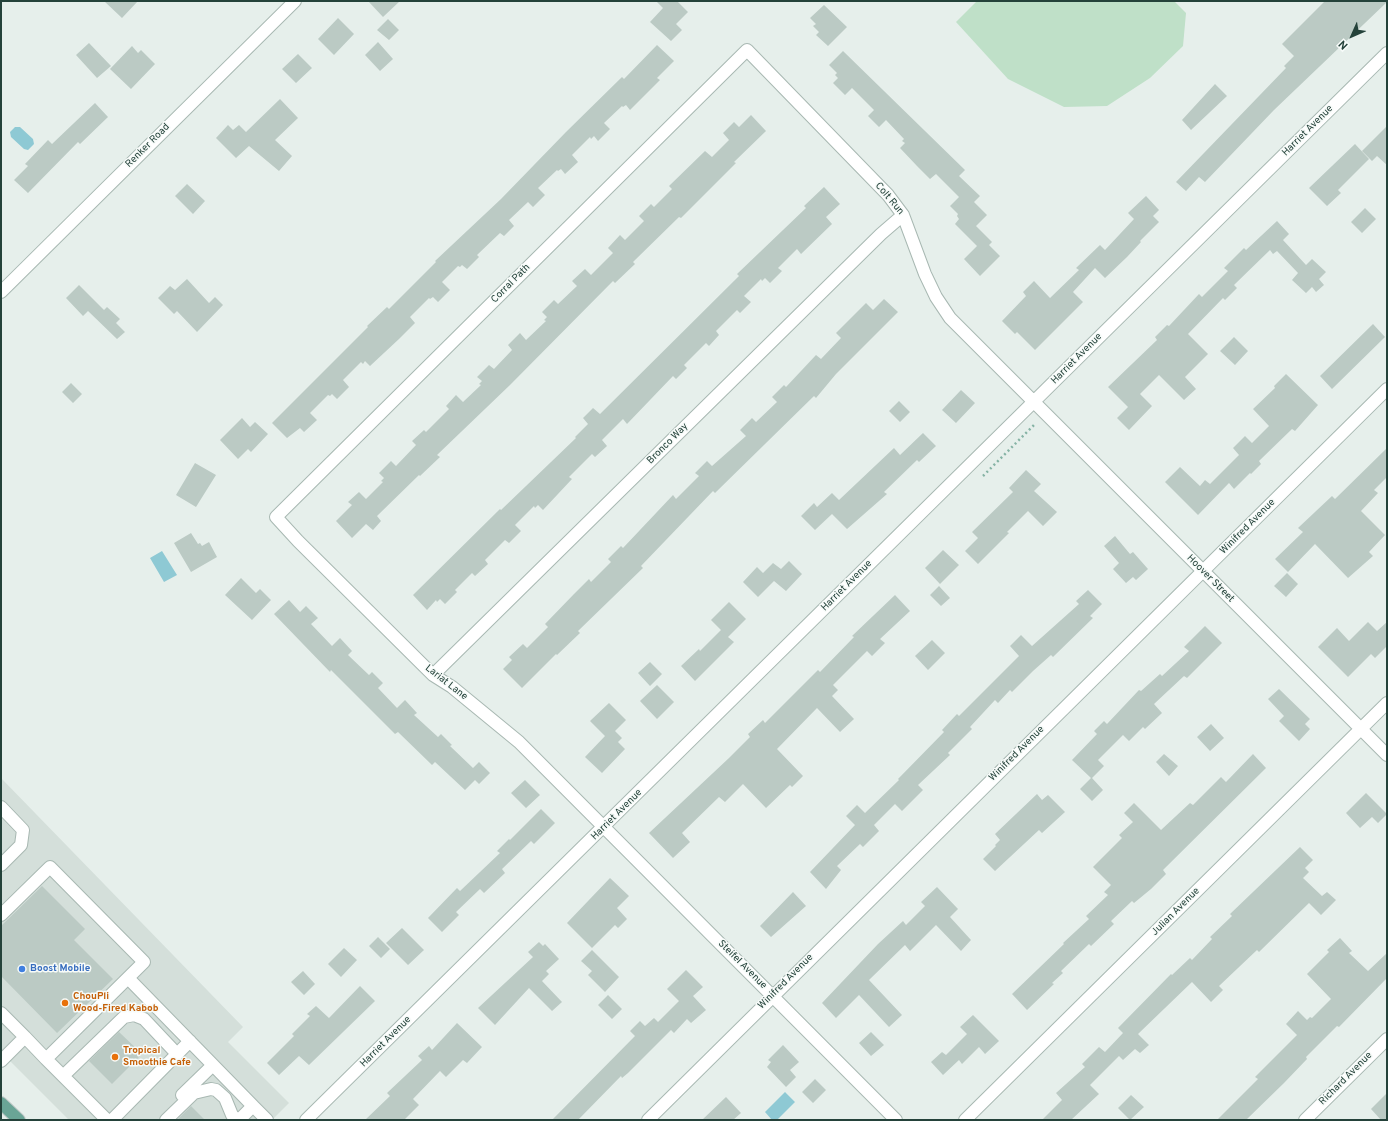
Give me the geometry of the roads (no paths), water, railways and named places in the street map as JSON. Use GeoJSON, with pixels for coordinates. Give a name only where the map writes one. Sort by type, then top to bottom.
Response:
{"type":"FeatureCollection","features":[{"type":"Feature","properties":{"kind":"main road"},"geometry":{"type":"LineString","coordinates":[[1,1103],[18,1120]]}},
{"type":"Feature","properties":{"kind":"street","name":"Renker Road"},"geometry":{"type":"LineString","coordinates":[[1,292],[295,1]]}},
{"type":"Feature","properties":{"kind":"street","name":"Colt Run"},"geometry":{"type":"LineString","coordinates":[[747,50],[888,195],[903,215],[925,274],[936,297],[950,318],[1034,402]]}},
{"type":"Feature","properties":{"kind":"street","name":"Corral Path"},"geometry":{"type":"LineString","coordinates":[[276,517],[747,50]]}},
{"type":"Feature","properties":{"kind":"street","name":"Harriet Avenue"},"geometry":{"type":"LineString","coordinates":[[306,1120],[1387,53]]}},
{"type":"Feature","properties":{"kind":"street","name":"Bronco Way"},"geometry":{"type":"LineString","coordinates":[[433,675],[881,234],[903,215]]}},
{"type":"Feature","properties":{"kind":"street","name":"Winifred Avenue"},"geometry":{"type":"LineString","coordinates":[[648,1120],[1387,389]]}},
{"type":"Feature","properties":{"kind":"street","name":"Hoover Street"},"geometry":{"type":"LineString","coordinates":[[1034,402],[1387,755]]}},
{"type":"Feature","properties":{"kind":"street","name":"Lariat Lane"},"geometry":{"type":"LineString","coordinates":[[276,517],[298,541],[433,675],[452,687],[519,742],[604,827]]}},
{"type":"Feature","properties":{"kind":"street","name":"Julian Avenue"},"geometry":{"type":"LineString","coordinates":[[965,1120],[1387,703]]}},
{"type":"Feature","properties":{"kind":"street"},"geometry":{"type":"LineString","coordinates":[[1,807],[23,830],[21,845],[1,865]]}},
{"type":"Feature","properties":{"kind":"street","name":"Steifel Avenue"},"geometry":{"type":"LineString","coordinates":[[604,827],[896,1120]]}},
{"type":"Feature","properties":{"kind":"street"},"geometry":{"type":"LineString","coordinates":[[1,915],[50,867],[144,962],[46,1059]]}},
{"type":"Feature","properties":{"kind":"street"},"geometry":{"type":"LineString","coordinates":[[128,978],[267,1120]]}},
{"type":"Feature","properties":{"kind":"street"},"geometry":{"type":"LineString","coordinates":[[1,1014],[107,1120]]}},
{"type":"Feature","properties":{"kind":"street"},"geometry":{"type":"LineString","coordinates":[[63,1076],[124,1017],[134,1015],[144,1020],[177,1054]]}},
{"type":"Feature","properties":{"kind":"street"},"geometry":{"type":"LineString","coordinates":[[1,1061],[25,1037]]}},
{"type":"Feature","properties":{"kind":"street","name":"Richard Avenue"},"geometry":{"type":"LineString","coordinates":[[1310,1118],[1387,1038]]}},
{"type":"Feature","properties":{"kind":"street"},"geometry":{"type":"LineString","coordinates":[[112,1120],[190,1041]]}},
{"type":"Feature","properties":{"kind":"street"},"geometry":{"type":"LineString","coordinates":[[158,1120],[213,1065]]}},
{"type":"Feature","properties":{"kind":"street"},"geometry":{"type":"LineString","coordinates":[[166,1120],[194,1093],[210,1089],[216,1090],[225,1098],[232,1115],[238,1120],[253,1106]]}},
{"type":"Feature","properties":{"kind":"water"},"geometry":{"type":"Polygon","coordinates":[[[15,127],[20,127],[33,139],[34,144],[28,150],[24,149],[11,137],[10,132],[15,127]]]}},
{"type":"Feature","properties":{"kind":"water"},"geometry":{"type":"Polygon","coordinates":[[[162,551],[177,575],[164,582],[150,558],[162,551]]]}},
{"type":"Feature","properties":{"kind":"water"},"geometry":{"type":"Polygon","coordinates":[[[785,1092],[795,1102],[777,1120],[772,1120],[765,1112],[785,1092]]]}},
{"type":"Feature","properties":{"kind":"place","name":"Boost Mobile"},"geometry":{"type":"Point","coordinates":[22,969]}},
{"type":"Feature","properties":{"kind":"place","name":"ChouPli Wood-Fired Kabob"},"geometry":{"type":"Point","coordinates":[65,1003]}},
{"type":"Feature","properties":{"kind":"place","name":"Tropical Smoothie Cafe"},"geometry":{"type":"Point","coordinates":[115,1057]}}]}
